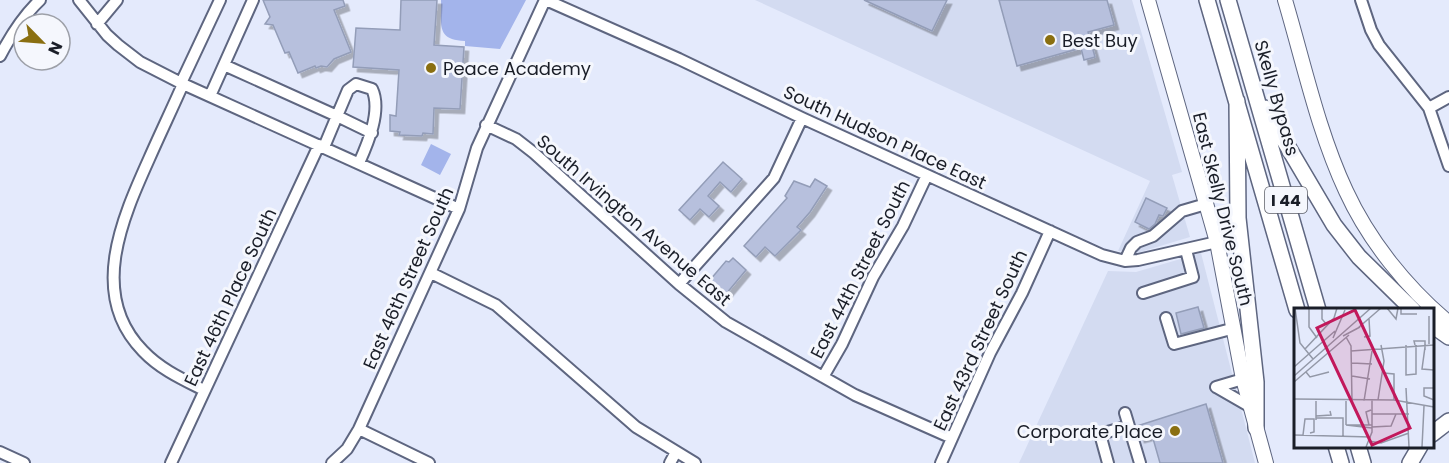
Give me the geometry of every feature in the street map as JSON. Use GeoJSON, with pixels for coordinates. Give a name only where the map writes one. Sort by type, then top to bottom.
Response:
{"type":"FeatureCollection","features":[{"type":"Feature","properties":{"kind":"highway","name":"I 44"},"geometry":{"type":"LineString","coordinates":[[1207,0],[1296,308]]}},
{"type":"Feature","properties":{"kind":"highway","name":"Skelly Bypass"},"geometry":{"type":"LineString","coordinates":[[1228,0],[1317,308]]}},
{"type":"Feature","properties":{"kind":"highway"},"geometry":{"type":"LineString","coordinates":[[1254,89],[1334,225],[1359,257],[1411,308]]}},
{"type":"Feature","properties":{"kind":"highway"},"geometry":{"type":"LineString","coordinates":[[1236,101],[1238,218],[1256,382],[1256,428]]}},
{"type":"Feature","properties":{"kind":"highway"},"geometry":{"type":"LineString","coordinates":[[1434,327],[1449,337]]}},
{"type":"Feature","properties":{"kind":"highway"},"geometry":{"type":"LineString","coordinates":[[1434,432],[1449,421]]}},
{"type":"Feature","properties":{"kind":"highway"},"geometry":{"type":"LineString","coordinates":[[1336,448],[1341,463]]}},
{"type":"Feature","properties":{"kind":"highway"},"geometry":{"type":"LineString","coordinates":[[1358,448],[1363,463]]}},
{"type":"Feature","properties":{"kind":"highway"},"geometry":{"type":"LineString","coordinates":[[1410,463],[1419,448]]}},
{"type":"Feature","properties":{"kind":"main road","name":"East Skelly Drive South"},"geometry":{"type":"LineString","coordinates":[[1148,0],[1217,242],[1243,379],[1266,463]]}},
{"type":"Feature","properties":{"kind":"main road"},"geometry":{"type":"LineString","coordinates":[[1285,0],[1330,152],[1347,192],[1369,231],[1398,271],[1449,323]]}},
{"type":"Feature","properties":{"kind":"street"},"geometry":{"type":"LineString","coordinates":[[0,56],[8,39],[40,0]]}},
{"type":"Feature","properties":{"kind":"street"},"geometry":{"type":"LineString","coordinates":[[79,0],[106,35],[140,62],[459,209]]}},
{"type":"Feature","properties":{"kind":"street"},"geometry":{"type":"LineString","coordinates":[[97,24],[117,0]]}},
{"type":"Feature","properties":{"kind":"street"},"geometry":{"type":"LineString","coordinates":[[204,390],[166,371],[154,362],[125,327],[113,278],[114,253],[126,212],[220,0]]}},
{"type":"Feature","properties":{"kind":"street"},"geometry":{"type":"LineString","coordinates":[[210,96],[253,0]]}},
{"type":"Feature","properties":{"kind":"street","name":"South Hudson Place East"},"geometry":{"type":"LineString","coordinates":[[545,0],[679,59],[802,118],[1102,255],[1125,261],[1149,258],[1179,249],[1186,250],[1217,242]]}},
{"type":"Feature","properties":{"kind":"street","name":"East 46th Street South"},"geometry":{"type":"LineString","coordinates":[[332,463],[347,449],[359,429],[431,273],[459,209],[470,166],[486,124],[545,0]]}},
{"type":"Feature","properties":{"kind":"street"},"geometry":{"type":"LineString","coordinates":[[1361,0],[1379,45],[1429,108],[1449,166]]}},
{"type":"Feature","properties":{"kind":"street"},"geometry":{"type":"LineString","coordinates":[[224,65],[372,134],[359,163]]}},
{"type":"Feature","properties":{"kind":"street","name":"East 46th Place South"},"geometry":{"type":"LineString","coordinates":[[171,463],[322,146],[331,113],[348,90],[356,84],[372,88],[374,93],[372,134]]}},
{"type":"Feature","properties":{"kind":"street"},"geometry":{"type":"LineString","coordinates":[[1429,108],[1449,97]]}},
{"type":"Feature","properties":{"kind":"street"},"geometry":{"type":"LineString","coordinates":[[680,284],[774,178],[802,118]]}},
{"type":"Feature","properties":{"kind":"street","name":"South Irvington Avenue East"},"geometry":{"type":"LineString","coordinates":[[486,124],[516,139],[534,153],[680,284],[726,322],[855,395],[952,438]]}},
{"type":"Feature","properties":{"kind":"street","name":"East 44th Street South"},"geometry":{"type":"LineString","coordinates":[[823,378],[873,278],[903,226],[927,175]]}},
{"type":"Feature","properties":{"kind":"street"},"geometry":{"type":"LineString","coordinates":[[1125,261],[1131,248],[1137,242],[1153,236],[1182,210],[1206,204]]}},
{"type":"Feature","properties":{"kind":"street","name":"East 43rd Street South"},"geometry":{"type":"LineString","coordinates":[[940,463],[990,353],[1022,293],[1050,231]]}},
{"type":"Feature","properties":{"kind":"street"},"geometry":{"type":"LineString","coordinates":[[1143,293],[1193,277],[1186,250]]}},
{"type":"Feature","properties":{"kind":"street"},"geometry":{"type":"LineString","coordinates":[[431,273],[496,305],[636,427],[696,463]]}},
{"type":"Feature","properties":{"kind":"street"},"geometry":{"type":"LineString","coordinates":[[1166,318],[1174,344],[1235,328]]}},
{"type":"Feature","properties":{"kind":"street"},"geometry":{"type":"LineString","coordinates":[[1243,379],[1216,387],[1249,406]]}},
{"type":"Feature","properties":{"kind":"street"},"geometry":{"type":"LineString","coordinates":[[1125,413],[1140,463]]}},
{"type":"Feature","properties":{"kind":"street"},"geometry":{"type":"LineString","coordinates":[[1108,463],[1100,434],[1129,426]]}},
{"type":"Feature","properties":{"kind":"street"},"geometry":{"type":"LineString","coordinates":[[359,429],[429,463]]}},
{"type":"Feature","properties":{"kind":"street"},"geometry":{"type":"LineString","coordinates":[[0,452],[24,463]]}},
{"type":"Feature","properties":{"kind":"street"},"geometry":{"type":"LineString","coordinates":[[669,463],[676,452]]}},
{"type":"Feature","properties":{"kind":"shaded area"},"geometry":{"type":"Polygon","coordinates":[[[441,0],[526,0],[500,49],[465,46],[465,41],[449,38],[444,34],[441,23],[441,0]]]}},
{"type":"Feature","properties":{"kind":"shaded area"},"geometry":{"type":"Polygon","coordinates":[[[755,0],[1132,0],[1182,172],[1172,175],[1190,237],[1137,253],[1118,251],[1150,181],[755,0]]]}},
{"type":"Feature","properties":{"kind":"shaded area"},"geometry":{"type":"Polygon","coordinates":[[[431,144],[451,154],[440,175],[421,165],[431,144]]]}},
{"type":"Feature","properties":{"kind":"shaded area"},"geometry":{"type":"Polygon","coordinates":[[[1201,253],[1255,463],[1019,463],[1108,271],[1136,272],[1201,253]]]}},
{"type":"Feature","properties":{"kind":"building"},"geometry":{"type":"Polygon","coordinates":[[[263,0],[343,0],[345,6],[334,10],[351,52],[334,59],[327,67],[316,68],[315,66],[298,73],[289,52],[285,53],[273,25],[265,24],[270,17],[263,0]]]}},
{"type":"Feature","properties":{"kind":"building","name":"Peace Academy"},"geometry":{"type":"Polygon","coordinates":[[[401,0],[437,0],[434,45],[464,47],[460,109],[434,108],[433,134],[399,135],[400,132],[390,131],[390,115],[396,116],[399,70],[353,67],[356,28],[400,30],[401,0]]]}},
{"type":"Feature","properties":{"kind":"building"},"geometry":{"type":"Polygon","coordinates":[[[864,0],[947,0],[932,31],[864,0]]]}},
{"type":"Feature","properties":{"kind":"building","name":"Best Buy"},"geometry":{"type":"Polygon","coordinates":[[[999,0],[1107,0],[1114,25],[1088,32],[1095,57],[1084,60],[1081,48],[1017,66],[999,0]]]}},
{"type":"Feature","properties":{"kind":"building"},"geometry":{"type":"Polygon","coordinates":[[[723,162],[742,179],[731,192],[720,182],[708,196],[719,206],[709,217],[700,209],[690,220],[679,210],[723,162]]]}},
{"type":"Feature","properties":{"kind":"building"},"geometry":{"type":"Polygon","coordinates":[[[815,179],[827,186],[797,227],[801,230],[775,256],[765,247],[756,257],[744,246],[787,198],[785,196],[794,181],[810,187],[815,179]]]}},
{"type":"Feature","properties":{"kind":"building"},"geometry":{"type":"Polygon","coordinates":[[[1146,198],[1167,208],[1163,216],[1159,215],[1155,224],[1149,229],[1135,222],[1146,198]]]}},
{"type":"Feature","properties":{"kind":"building"},"geometry":{"type":"Polygon","coordinates":[[[733,258],[746,270],[726,294],[710,280],[726,261],[729,262],[733,258]]]}},
{"type":"Feature","properties":{"kind":"building"},"geometry":{"type":"Polygon","coordinates":[[[1198,307],[1204,328],[1181,334],[1176,313],[1198,307]]]}},
{"type":"Feature","properties":{"kind":"building","name":"Corporate Place"},"geometry":{"type":"Polygon","coordinates":[[[1206,404],[1223,463],[1160,463],[1152,435],[1140,438],[1137,426],[1206,404]]]}},
{"type":"Feature","properties":{"kind":"place","name":"Best Buy"},"geometry":{"type":"Point","coordinates":[1050,40]}},
{"type":"Feature","properties":{"kind":"place","name":"Peace Academy"},"geometry":{"type":"Point","coordinates":[431,68]}},
{"type":"Feature","properties":{"kind":"place","name":"Corporate Place"},"geometry":{"type":"Point","coordinates":[1175,431]}}]}
